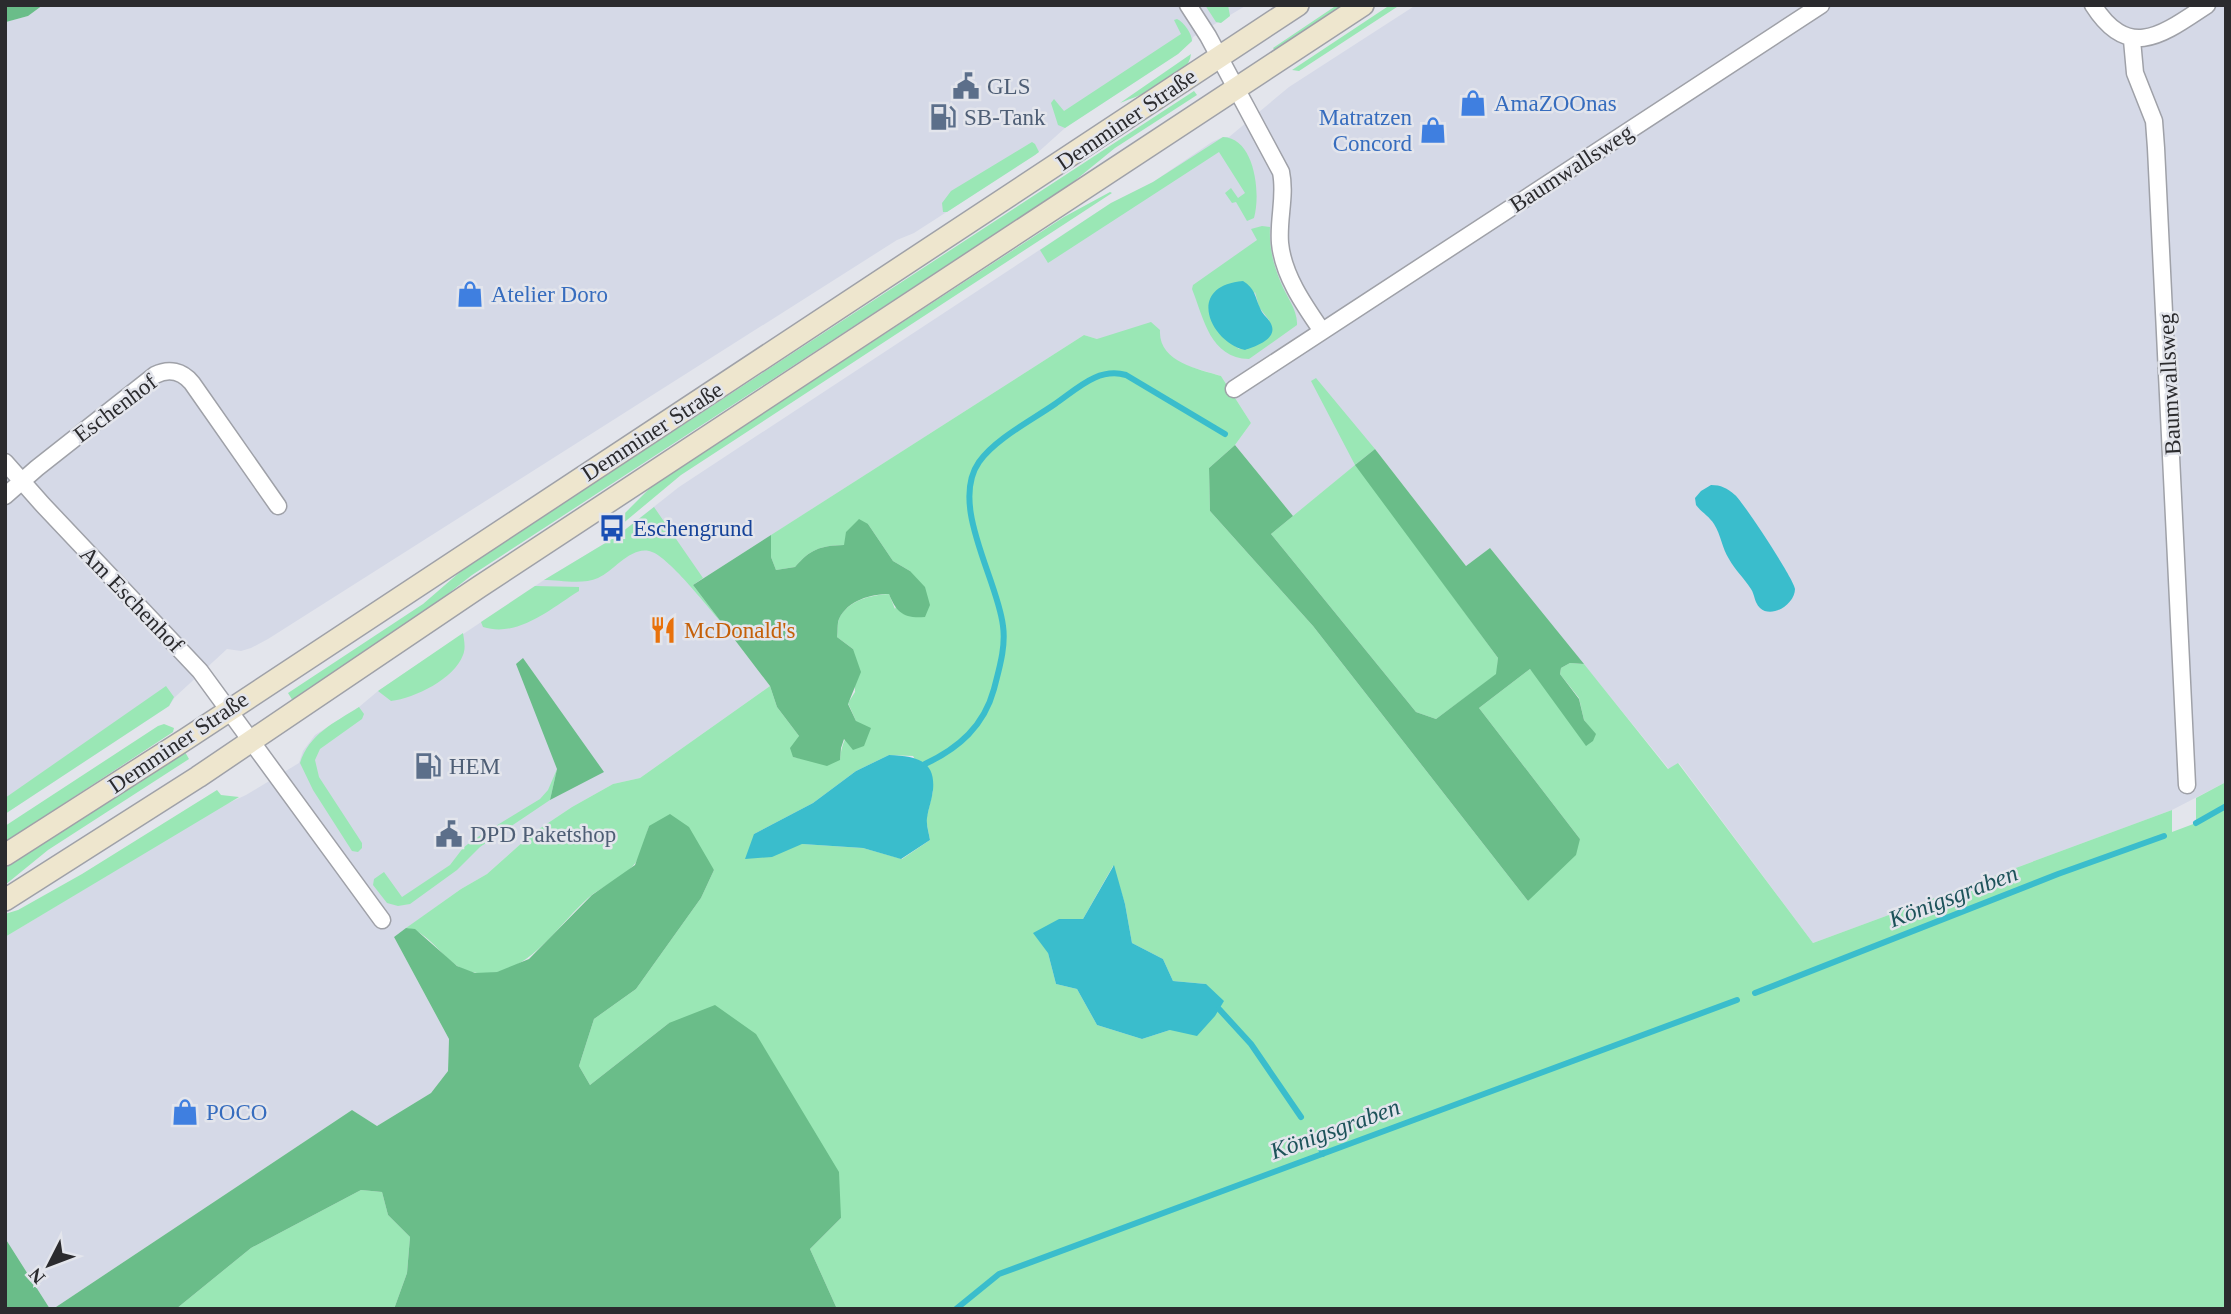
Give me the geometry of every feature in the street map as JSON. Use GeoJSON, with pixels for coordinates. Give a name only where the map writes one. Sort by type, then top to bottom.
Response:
{"type":"FeatureCollection","features":[{"type":"Feature","properties":{"kind":"main road","name":"Demminer Straße"},"geometry":{"type":"LineString","coordinates":[[5,855],[1298,5]]}},
{"type":"Feature","properties":{"kind":"main road","name":"Demminer Straße"},"geometry":{"type":"LineString","coordinates":[[5,901],[251,742],[479,587],[1363,5]]}},
{"type":"Feature","properties":{"kind":"street"},"geometry":{"type":"LineString","coordinates":[[1188,5],[1281,172],[1284,188],[1280,242],[1284,262],[1295,288],[1322,331]]}},
{"type":"Feature","properties":{"kind":"street","name":"Baumwallsweg"},"geometry":{"type":"LineString","coordinates":[[1234,389],[1821,5]]}},
{"type":"Feature","properties":{"kind":"street"},"geometry":{"type":"LineString","coordinates":[[2093,5],[2102,20],[2117,33],[2132,40],[2148,38],[2169,30],[2207,5]]}},
{"type":"Feature","properties":{"kind":"street","name":"Baumwallsweg"},"geometry":{"type":"LineString","coordinates":[[2132,40],[2135,73],[2154,121],[2156,148],[2187,785]]}},
{"type":"Feature","properties":{"kind":"street","name":"Eschenhof"},"geometry":{"type":"LineString","coordinates":[[5,496],[155,375],[174,371],[181,373],[192,383],[278,506]]}},
{"type":"Feature","properties":{"kind":"street","name":"Am Eschenhof"},"geometry":{"type":"LineString","coordinates":[[5,462],[200,671],[251,742]]}},
{"type":"Feature","properties":{"kind":"street","name":"Demminer Straße"},"geometry":{"type":"LineString","coordinates":[[251,742],[382,920]]}},
{"type":"Feature","properties":{"kind":"shaded area"},"geometry":{"type":"Polygon","coordinates":[[[43,5],[1247,5],[1193,37],[1178,54],[1065,128],[1035,155],[914,233],[897,240],[268,639],[241,651],[227,649],[175,697],[169,706],[5,814],[5,22],[28,16],[43,5]]]}},
{"type":"Feature","properties":{"kind":"shaded area"},"geometry":{"type":"Polygon","coordinates":[[[1416,5],[2226,5],[2226,782],[2172,810],[1813,943],[1679,763],[1669,769],[1490,549],[1466,566],[1375,449],[1293,516],[1235,445],[1251,423],[1221,376],[1084,335],[693,585],[770,686],[640,778],[613,784],[533,833],[487,874],[461,889],[394,937],[449,1039],[448,1071],[431,1093],[377,1126],[352,1110],[50,1309],[5,1238],[5,937],[220,807],[246,795],[299,763],[303,751],[315,735],[359,707],[378,691],[544,580],[617,536],[679,487],[1111,203],[1153,182],[1212,142],[1229,137],[1289,87],[1416,5]]]}},
{"type":"Feature","properties":{"kind":"green space"},"geometry":{"type":"Polygon","coordinates":[[[5,5],[43,5],[28,16],[6,22],[5,5]]]}},
{"type":"Feature","properties":{"kind":"green space"},"geometry":{"type":"Polygon","coordinates":[[[1205,5],[1228,5],[1230,16],[1221,23],[1216,22],[1205,5]]]}},
{"type":"Feature","properties":{"kind":"green space"},"geometry":{"type":"Polygon","coordinates":[[[1337,5],[1348,5],[1276,52],[1273,48],[1337,5]]]}},
{"type":"Feature","properties":{"kind":"green space"},"geometry":{"type":"Polygon","coordinates":[[[1390,5],[1400,5],[1299,71],[1292,70],[1390,5]]]}},
{"type":"Feature","properties":{"kind":"green space"},"geometry":{"type":"Polygon","coordinates":[[[1177,19],[1187,28],[1192,41],[1178,54],[1065,128],[1058,125],[1051,103],[1054,99],[1064,111],[1181,34],[1174,20],[1177,19]]]}},
{"type":"Feature","properties":{"kind":"green space"},"geometry":{"type":"Polygon","coordinates":[[[1191,54],[1182,71],[1173,78],[1151,91],[1120,103],[1191,54]]]}},
{"type":"Feature","properties":{"kind":"green space"},"geometry":{"type":"Polygon","coordinates":[[[1194,91],[1197,95],[1115,148],[1067,187],[472,575],[407,626],[293,701],[288,693],[423,604],[467,566],[1194,91]]]}},
{"type":"Feature","properties":{"kind":"green space"},"geometry":{"type":"Polygon","coordinates":[[[1223,137],[1234,140],[1249,157],[1256,182],[1254,218],[1247,221],[1236,202],[1232,203],[1225,193],[1231,188],[1238,198],[1245,193],[1219,152],[1048,263],[1040,250],[1111,203],[1153,182],[1223,137]]]}},
{"type":"Feature","properties":{"kind":"green space"},"geometry":{"type":"Polygon","coordinates":[[[1032,142],[1039,152],[947,212],[943,212],[942,203],[951,191],[1032,142]]]}},
{"type":"Feature","properties":{"kind":"green space"},"geometry":{"type":"Polygon","coordinates":[[[1112,193],[681,475],[621,525],[617,521],[653,485],[1064,217],[1112,193]]]}},
{"type":"Feature","properties":{"kind":"green space"},"geometry":{"type":"Polygon","coordinates":[[[1270,227],[1274,262],[1294,309],[1297,325],[1249,359],[1225,352],[1217,344],[1205,324],[1192,289],[1193,285],[1257,240],[1251,229],[1270,227]],[[1255,292],[1224,338],[1239,349],[1269,320],[1259,307],[1255,292]]]}},
{"type":"Feature","properties":{"kind":"green space"},"geometry":{"type":"Polygon","coordinates":[[[1151,322],[1160,330],[1165,350],[1172,357],[1191,367],[1221,376],[1251,423],[1235,445],[1209,468],[1210,511],[1313,626],[1528,901],[1580,839],[1479,708],[1530,669],[1595,734],[1584,720],[1579,698],[1560,674],[1561,668],[1570,663],[1584,664],[1668,769],[1678,763],[1813,943],[2172,810],[2172,832],[2196,823],[2196,798],[2226,782],[2226,1309],[837,1309],[810,1249],[841,1218],[669,1023],[590,1085],[579,1066],[594,1019],[636,989],[701,898],[714,870],[649,826],[641,853],[633,866],[593,894],[527,958],[512,967],[495,972],[477,973],[466,970],[456,965],[424,936],[406,928],[487,874],[533,833],[572,807],[613,784],[640,778],[770,686],[777,707],[799,736],[793,757],[840,760],[845,739],[856,721],[848,703],[855,692],[853,649],[837,637],[839,619],[854,603],[875,596],[889,594],[895,609],[910,571],[893,561],[868,524],[844,545],[816,550],[795,567],[776,570],[771,557],[771,535],[1084,335],[1097,339],[1151,322]],[[889,755],[856,771],[813,803],[754,834],[802,844],[863,848],[902,859],[930,840],[926,820],[933,791],[913,756],[889,755]],[[1113,866],[1083,919],[1059,919],[1048,953],[1056,984],[1077,989],[1097,1025],[1142,1039],[1170,1030],[1206,984],[1173,981],[1163,959],[1132,943],[1125,904],[1113,866]]]}},
{"type":"Feature","properties":{"kind":"green space"},"geometry":{"type":"Polygon","coordinates":[[[1316,378],[1375,449],[1356,464],[1498,658],[1497,674],[1436,719],[1416,712],[1271,534],[1355,465],[1311,381],[1316,378]]]}},
{"type":"Feature","properties":{"kind":"green space"},"geometry":{"type":"Polygon","coordinates":[[[1235,445],[1293,516],[1271,534],[1416,712],[1436,719],[1496,674],[1498,658],[1355,465],[1375,449],[1466,566],[1490,548],[1584,664],[1570,663],[1561,668],[1560,674],[1579,699],[1584,720],[1596,734],[1593,741],[1586,746],[1530,669],[1479,708],[1580,839],[1576,855],[1528,901],[1313,626],[1210,511],[1209,468],[1235,445]]]}},
{"type":"Feature","properties":{"kind":"green space"},"geometry":{"type":"Polygon","coordinates":[[[654,507],[703,578],[693,585],[722,623],[666,561],[649,551],[635,553],[604,575],[592,580],[544,580],[617,536],[654,507]]]}},
{"type":"Feature","properties":{"kind":"green space"},"geometry":{"type":"Polygon","coordinates":[[[859,519],[868,524],[893,561],[910,571],[925,587],[930,605],[925,617],[912,617],[898,610],[889,594],[882,594],[861,599],[843,612],[838,621],[837,637],[853,649],[861,672],[848,704],[856,721],[871,728],[864,746],[853,750],[844,739],[840,760],[827,766],[793,757],[790,748],[799,736],[777,707],[770,686],[693,585],[771,535],[771,557],[776,570],[795,567],[816,550],[844,545],[846,532],[859,519]]]}},
{"type":"Feature","properties":{"kind":"green space"},"geometry":{"type":"Polygon","coordinates":[[[535,586],[579,587],[579,591],[521,625],[509,629],[483,627],[481,622],[535,586]]]}},
{"type":"Feature","properties":{"kind":"green space"},"geometry":{"type":"Polygon","coordinates":[[[463,633],[465,647],[458,664],[433,686],[391,701],[378,691],[463,633]]]}},
{"type":"Feature","properties":{"kind":"green space"},"geometry":{"type":"Polygon","coordinates":[[[523,658],[604,772],[550,800],[557,769],[516,664],[523,658]]]}},
{"type":"Feature","properties":{"kind":"green space"},"geometry":{"type":"Polygon","coordinates":[[[166,686],[174,697],[169,706],[5,814],[5,798],[166,686]]]}},
{"type":"Feature","properties":{"kind":"green space"},"geometry":{"type":"Polygon","coordinates":[[[359,707],[364,714],[362,719],[320,749],[315,760],[319,777],[362,843],[358,852],[352,851],[313,790],[300,763],[316,737],[359,707]]]}},
{"type":"Feature","properties":{"kind":"green space"},"geometry":{"type":"Polygon","coordinates":[[[164,724],[174,728],[173,732],[5,842],[5,826],[164,724]]]}},
{"type":"Feature","properties":{"kind":"green space"},"geometry":{"type":"Polygon","coordinates":[[[185,752],[189,759],[48,850],[5,885],[5,868],[185,752]]]}},
{"type":"Feature","properties":{"kind":"green space"},"geometry":{"type":"Polygon","coordinates":[[[557,769],[550,800],[480,847],[457,870],[410,904],[398,906],[387,903],[373,885],[374,879],[384,872],[402,897],[450,865],[473,840],[540,799],[548,790],[557,769]]]}},
{"type":"Feature","properties":{"kind":"green space"},"geometry":{"type":"Polygon","coordinates":[[[217,790],[221,795],[239,797],[5,937],[5,914],[18,910],[82,874],[217,790]]]}},
{"type":"Feature","properties":{"kind":"green space"},"geometry":{"type":"Polygon","coordinates":[[[670,814],[689,827],[714,870],[701,898],[636,989],[594,1019],[579,1066],[590,1085],[669,1023],[715,1005],[756,1034],[839,1172],[841,1218],[810,1249],[837,1309],[394,1309],[407,1273],[410,1237],[388,1215],[382,1192],[361,1190],[251,1248],[176,1309],[53,1309],[352,1110],[377,1126],[431,1093],[448,1071],[449,1039],[394,937],[406,928],[415,929],[457,966],[475,973],[497,972],[529,959],[592,895],[635,865],[649,826],[670,814]]]}},
{"type":"Feature","properties":{"kind":"green space"},"geometry":{"type":"Polygon","coordinates":[[[361,1190],[382,1192],[388,1215],[410,1237],[407,1273],[394,1309],[176,1309],[251,1248],[361,1190]]]}},
{"type":"Feature","properties":{"kind":"green space"},"geometry":{"type":"Polygon","coordinates":[[[5,1238],[50,1309],[5,1309],[5,1238]]]}},
{"type":"Feature","properties":{"kind":"water"},"geometry":{"type":"Polygon","coordinates":[[[1243,281],[1252,290],[1272,328],[1270,337],[1245,350],[1222,337],[1209,314],[1209,303],[1214,293],[1225,285],[1243,281]]]}},
{"type":"Feature","properties":{"kind":"water"},"geometry":{"type":"Polygon","coordinates":[[[1711,485],[1724,487],[1735,495],[1758,526],[1793,583],[1794,595],[1787,605],[1771,612],[1758,606],[1751,589],[1727,555],[1714,524],[1696,505],[1695,498],[1711,485]]]}},
{"type":"Feature","properties":{"kind":"water"},"geometry":{"type":"Polygon","coordinates":[[[889,755],[915,758],[922,761],[931,772],[933,790],[927,821],[930,840],[901,859],[863,848],[802,844],[772,857],[745,859],[754,834],[813,803],[856,771],[889,755]]]}},
{"type":"Feature","properties":{"kind":"water"},"geometry":{"type":"Polygon","coordinates":[[[1114,865],[1132,943],[1163,959],[1173,981],[1206,984],[1224,1001],[1197,1036],[1170,1030],[1142,1039],[1097,1025],[1077,989],[1056,984],[1048,953],[1033,933],[1059,919],[1083,919],[1114,865]]]}},
{"type":"Feature","properties":{"kind":"waterway"},"geometry":{"type":"LineString","coordinates":[[925,764],[949,751],[977,725],[990,702],[1001,658],[1003,626],[972,521],[969,499],[971,480],[986,454],[1004,438],[1088,381],[1116,373],[1126,375],[1225,434]]}},
{"type":"Feature","properties":{"kind":"waterway","name":"Königsgraben"},"geometry":{"type":"LineString","coordinates":[[2196,823],[2226,806]]}},
{"type":"Feature","properties":{"kind":"waterway","name":"Königsgraben"},"geometry":{"type":"LineString","coordinates":[[1755,993],[2058,874],[2164,836]]}},
{"type":"Feature","properties":{"kind":"waterway","name":"Königsgraben"},"geometry":{"type":"LineString","coordinates":[[956,1309],[999,1274],[1737,1000]]}},
{"type":"Feature","properties":{"kind":"waterway"},"geometry":{"type":"LineString","coordinates":[[1219,1009],[1251,1044],[1301,1117]]}},
{"type":"Feature","properties":{"kind":"waterway"},"geometry":{"type":"LineString","coordinates":[[1317,1139],[1323,1154]]}},
{"type":"Feature","properties":{"kind":"place","name":"GLS"},"geometry":{"type":"Point","coordinates":[966,86]}},
{"type":"Feature","properties":{"kind":"place","name":"AmaZOOnas"},"geometry":{"type":"Point","coordinates":[1473,103]}},
{"type":"Feature","properties":{"kind":"place","name":"SB-Tank"},"geometry":{"type":"Point","coordinates":[943,117]}},
{"type":"Feature","properties":{"kind":"place","name":"Matratzen Concord"},"geometry":{"type":"Point","coordinates":[1433,130]}},
{"type":"Feature","properties":{"kind":"place","name":"Atelier Doro"},"geometry":{"type":"Point","coordinates":[470,294]}},
{"type":"Feature","properties":{"kind":"place","name":"Eschengrund"},"geometry":{"type":"Point","coordinates":[612,528]}},
{"type":"Feature","properties":{"kind":"place","name":"McDonald's"},"geometry":{"type":"Point","coordinates":[663,630]}},
{"type":"Feature","properties":{"kind":"place","name":"HEM"},"geometry":{"type":"Point","coordinates":[428,766]}},
{"type":"Feature","properties":{"kind":"place","name":"DPD Paketshop"},"geometry":{"type":"Point","coordinates":[449,834]}},
{"type":"Feature","properties":{"kind":"place","name":"POCO"},"geometry":{"type":"Point","coordinates":[185,1112]}}]}
